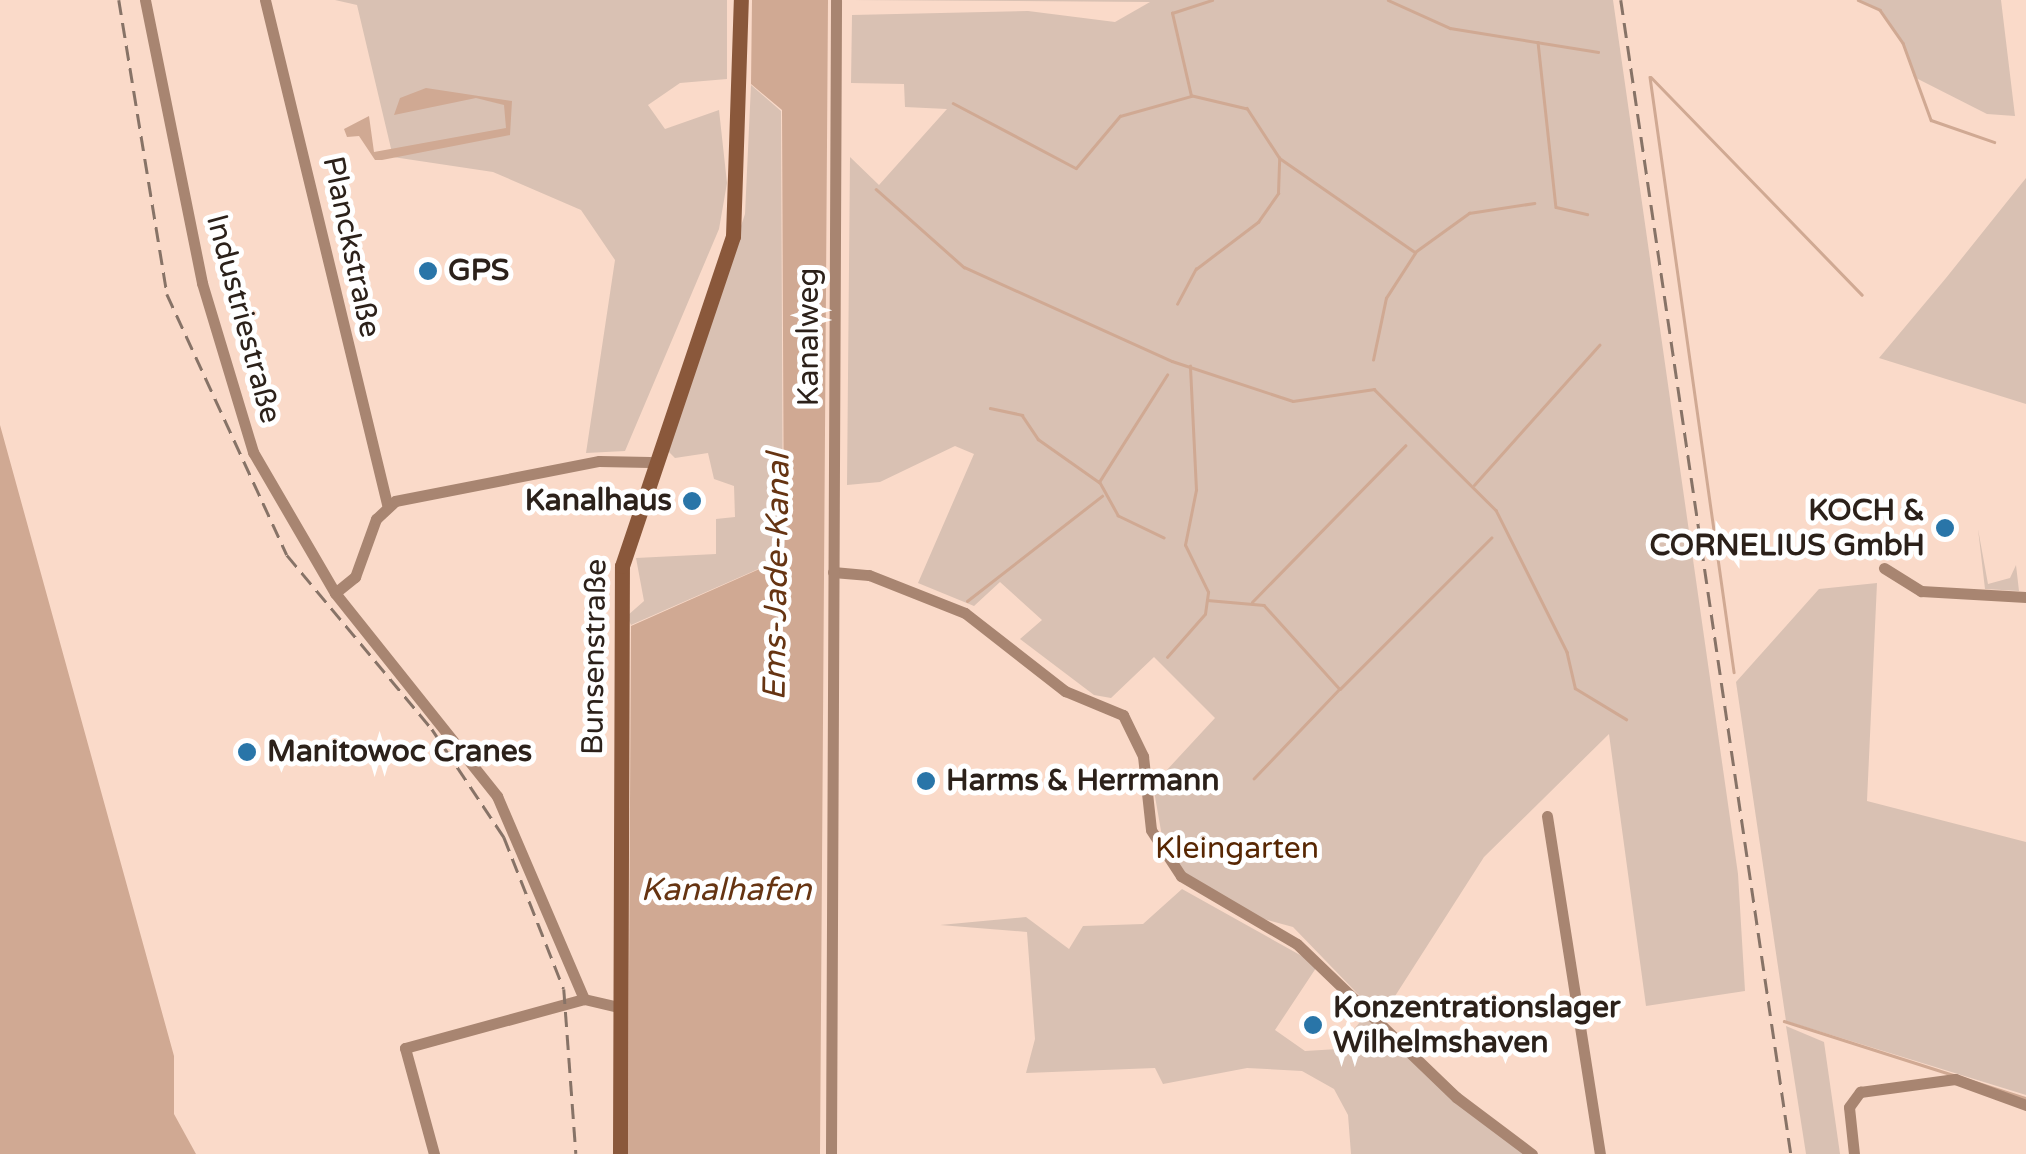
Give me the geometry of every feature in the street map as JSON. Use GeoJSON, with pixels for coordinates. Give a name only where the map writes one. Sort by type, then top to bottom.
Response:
{"type":"FeatureCollection","features":[{"type":"Feature","properties":{"kind":"street","name":"Industriestraße"},"geometry":{"type":"LineString","coordinates":[[144,0],[220,353],[253,452],[335,593],[497,796],[584,999]]}},
{"type":"Feature","properties":{"kind":"street","name":"Planckstraße"},"geometry":{"type":"LineString","coordinates":[[265,0],[387,504]]}},
{"type":"Feature","properties":{"kind":"street","name":"Bunsenstraße"},"geometry":{"type":"LineString","coordinates":[[620,1154],[622,566],[650,462],[736,224],[741,0]]}},
{"type":"Feature","properties":{"kind":"street","name":"Kanalweg"},"geometry":{"type":"LineString","coordinates":[[831,1154],[836,0]]}},
{"type":"Feature","properties":{"kind":"street"},"geometry":{"type":"LineString","coordinates":[[335,593],[355,577],[387,504],[599,461],[650,462]]}},
{"type":"Feature","properties":{"kind":"street"},"geometry":{"type":"LineString","coordinates":[[1884,568],[1921,591],[2026,598]]}},
{"type":"Feature","properties":{"kind":"street"},"geometry":{"type":"LineString","coordinates":[[833,572],[870,575],[965,613],[1065,690],[1123,716],[1143,756],[1151,830],[1180,876],[1297,944],[1456,1097],[1532,1154]]}},
{"type":"Feature","properties":{"kind":"street"},"geometry":{"type":"LineString","coordinates":[[1547,816],[1600,1154]]}},
{"type":"Feature","properties":{"kind":"street"},"geometry":{"type":"LineString","coordinates":[[434,1154],[405,1048],[584,999],[620,1006]]}},
{"type":"Feature","properties":{"kind":"street"},"geometry":{"type":"LineString","coordinates":[[1854,1154],[1849,1108],[1860,1092],[1955,1079],[2026,1105]]}},
{"type":"Feature","properties":{"kind":"green space"},"geometry":{"type":"Polygon","coordinates":[[[335,0],[727,0],[727,79],[680,83],[648,105],[665,129],[719,110],[727,183],[719,229],[625,451],[586,453],[615,260],[581,210],[493,172],[393,157],[357,5],[335,0]]]}},
{"type":"Feature","properties":{"kind":"green space","name":"Kleingarten"},"geometry":{"type":"Polygon","coordinates":[[[851,0],[1613,0],[1738,874],[1745,991],[1646,1006],[1609,734],[1484,857],[1381,1018],[1293,927],[1252,916],[1183,876],[1164,848],[1153,785],[1215,718],[1154,657],[1111,698],[1094,695],[1020,639],[1042,620],[1000,582],[974,606],[918,583],[974,454],[955,446],[880,482],[847,485],[850,157],[879,185],[947,109],[905,107],[904,84],[851,83],[852,15],[1028,11],[1115,22],[1150,2],[851,0]]]}},
{"type":"Feature","properties":{"kind":"green space"},"geometry":{"type":"Polygon","coordinates":[[[1858,0],[2001,0],[2015,116],[1987,114],[1914,77],[1903,43],[1880,11],[1858,0]]]}},
{"type":"Feature","properties":{"kind":"green space"},"geometry":{"type":"Polygon","coordinates":[[[751,85],[781,111],[783,558],[631,625],[627,616],[644,601],[636,558],[716,554],[716,519],[735,517],[734,486],[714,479],[708,453],[675,458],[666,449],[745,214],[751,85]]]}},
{"type":"Feature","properties":{"kind":"green space"},"geometry":{"type":"Polygon","coordinates":[[[2026,178],[2026,404],[1879,358],[1946,278],[2026,178]]]}},
{"type":"Feature","properties":{"kind":"green space"},"geometry":{"type":"Polygon","coordinates":[[[1978,529],[1988,584],[2010,578],[2016,565],[2019,591],[1985,589],[1978,529]]]}},
{"type":"Feature","properties":{"kind":"green space"},"geometry":{"type":"Polygon","coordinates":[[[1877,583],[1867,801],[2026,842],[2026,1095],[1786,1021],[1736,682],[1819,589],[1877,583]]]}},
{"type":"Feature","properties":{"kind":"green space"},"geometry":{"type":"Polygon","coordinates":[[[1182,889],[1318,965],[1275,1030],[1305,1051],[1338,1049],[1368,1012],[1529,1154],[1351,1154],[1348,1115],[1334,1089],[1302,1071],[1247,1068],[1163,1084],[1155,1068],[1026,1073],[1035,1039],[1027,932],[940,925],[1026,917],[1069,949],[1083,926],[1143,924],[1182,889]]]}},
{"type":"Feature","properties":{"kind":"green space"},"geometry":{"type":"Polygon","coordinates":[[[1786,1026],[1824,1042],[1840,1154],[1806,1154],[1786,1026]]]}},
{"type":"Feature","properties":{"kind":"water","name":"Kanalhafen"},"geometry":{"type":"Polygon","coordinates":[[[752,0],[828,0],[820,1154],[628,1154],[631,626],[784,558],[782,110],[751,84],[752,0]]]}},
{"type":"Feature","properties":{"kind":"water"},"geometry":{"type":"Polygon","coordinates":[[[426,88],[512,101],[510,135],[382,160],[375,160],[359,136],[347,137],[344,129],[369,116],[374,152],[506,128],[504,105],[476,98],[394,115],[400,98],[426,88]]]}},
{"type":"Feature","properties":{"kind":"water"},"geometry":{"type":"Polygon","coordinates":[[[0,425],[174,1056],[174,1114],[196,1154],[0,1154],[0,425]]]}},
{"type":"Feature","properties":{"kind":"waterway"},"geometry":{"type":"LineString","coordinates":[[953,103],[1076,168],[1120,116],[1191,96],[1172,13],[1212,0]]}},
{"type":"Feature","properties":{"kind":"waterway"},"geometry":{"type":"LineString","coordinates":[[1388,0],[1450,28],[1598,52]]}},
{"type":"Feature","properties":{"kind":"waterway"},"geometry":{"type":"LineString","coordinates":[[1858,0],[1880,10],[1903,43],[1931,120],[1994,142]]}},
{"type":"Feature","properties":{"kind":"waterway"},"geometry":{"type":"LineString","coordinates":[[1538,42],[1556,207],[1587,214]]}},
{"type":"Feature","properties":{"kind":"waterway"},"geometry":{"type":"LineString","coordinates":[[1650,77],[1734,672]]}},
{"type":"Feature","properties":{"kind":"waterway"},"geometry":{"type":"LineString","coordinates":[[1651,77],[1862,295]]}},
{"type":"Feature","properties":{"kind":"waterway"},"geometry":{"type":"LineString","coordinates":[[1177,304],[1196,269],[1258,222],[1278,193],[1279,158],[1247,109],[1192,96]]}},
{"type":"Feature","properties":{"kind":"waterway"},"geometry":{"type":"LineString","coordinates":[[1281,159],[1415,252],[1469,213],[1534,203]]}},
{"type":"Feature","properties":{"kind":"waterway"},"geometry":{"type":"LineString","coordinates":[[876,189],[964,267],[1172,361],[1293,401],[1374,389],[1496,510],[1567,652],[1575,688],[1626,719]]}},
{"type":"Feature","properties":{"kind":"waterway"},"geometry":{"type":"LineString","coordinates":[[1373,360],[1386,298],[1415,253]]}},
{"type":"Feature","properties":{"kind":"waterway"},"geometry":{"type":"LineString","coordinates":[[1474,485],[1599,345]]}},
{"type":"Feature","properties":{"kind":"waterway"},"geometry":{"type":"LineString","coordinates":[[1167,657],[1205,614],[1208,592],[1185,545],[1196,490],[1190,366]]}},
{"type":"Feature","properties":{"kind":"waterway"},"geometry":{"type":"LineString","coordinates":[[1164,538],[1118,516],[1099,482],[1167,375]]}},
{"type":"Feature","properties":{"kind":"waterway"},"geometry":{"type":"LineString","coordinates":[[990,408],[1022,415],[1038,439],[1099,482]]}},
{"type":"Feature","properties":{"kind":"waterway"},"geometry":{"type":"LineString","coordinates":[[1252,602],[1405,446]]}},
{"type":"Feature","properties":{"kind":"waterway"},"geometry":{"type":"LineString","coordinates":[[967,601],[1102,496]]}},
{"type":"Feature","properties":{"kind":"waterway"},"geometry":{"type":"LineString","coordinates":[[1340,689],[1491,538]]}},
{"type":"Feature","properties":{"kind":"waterway"},"geometry":{"type":"LineString","coordinates":[[1207,600],[1264,605],[1340,689],[1254,779]]}},
{"type":"Feature","properties":{"kind":"waterway"},"geometry":{"type":"LineString","coordinates":[[1784,1021],[2026,1098]]}},
{"type":"Feature","properties":{"kind":"railway"},"geometry":{"type":"LineString","coordinates":[[119,0],[167,294],[287,555],[432,729],[504,837],[564,989],[576,1154]]}},
{"type":"Feature","properties":{"kind":"railway"},"geometry":{"type":"LineString","coordinates":[[1621,0],[1791,1154]]}},
{"type":"Feature","properties":{"kind":"place","name":"GPS"},"geometry":{"type":"Point","coordinates":[428,271]}},
{"type":"Feature","properties":{"kind":"place","name":"Kanalhaus"},"geometry":{"type":"Point","coordinates":[692,501]}},
{"type":"Feature","properties":{"kind":"place","name":"KOCH & CORNELIUS GmbH"},"geometry":{"type":"Point","coordinates":[1945,528]}},
{"type":"Feature","properties":{"kind":"place","name":"Manitowoc Cranes"},"geometry":{"type":"Point","coordinates":[247,752]}},
{"type":"Feature","properties":{"kind":"place","name":"Harms & Herrmann"},"geometry":{"type":"Point","coordinates":[926,781]}},
{"type":"Feature","properties":{"kind":"place","name":"Konzentrationslager Wilhelmshaven"},"geometry":{"type":"Point","coordinates":[1313,1025]}},
{"type":"Feature","properties":{"kind":"water label","name":"Ems-Jade-Kanal"},"geometry":{"type":"Point","coordinates":[777,577]}}]}
